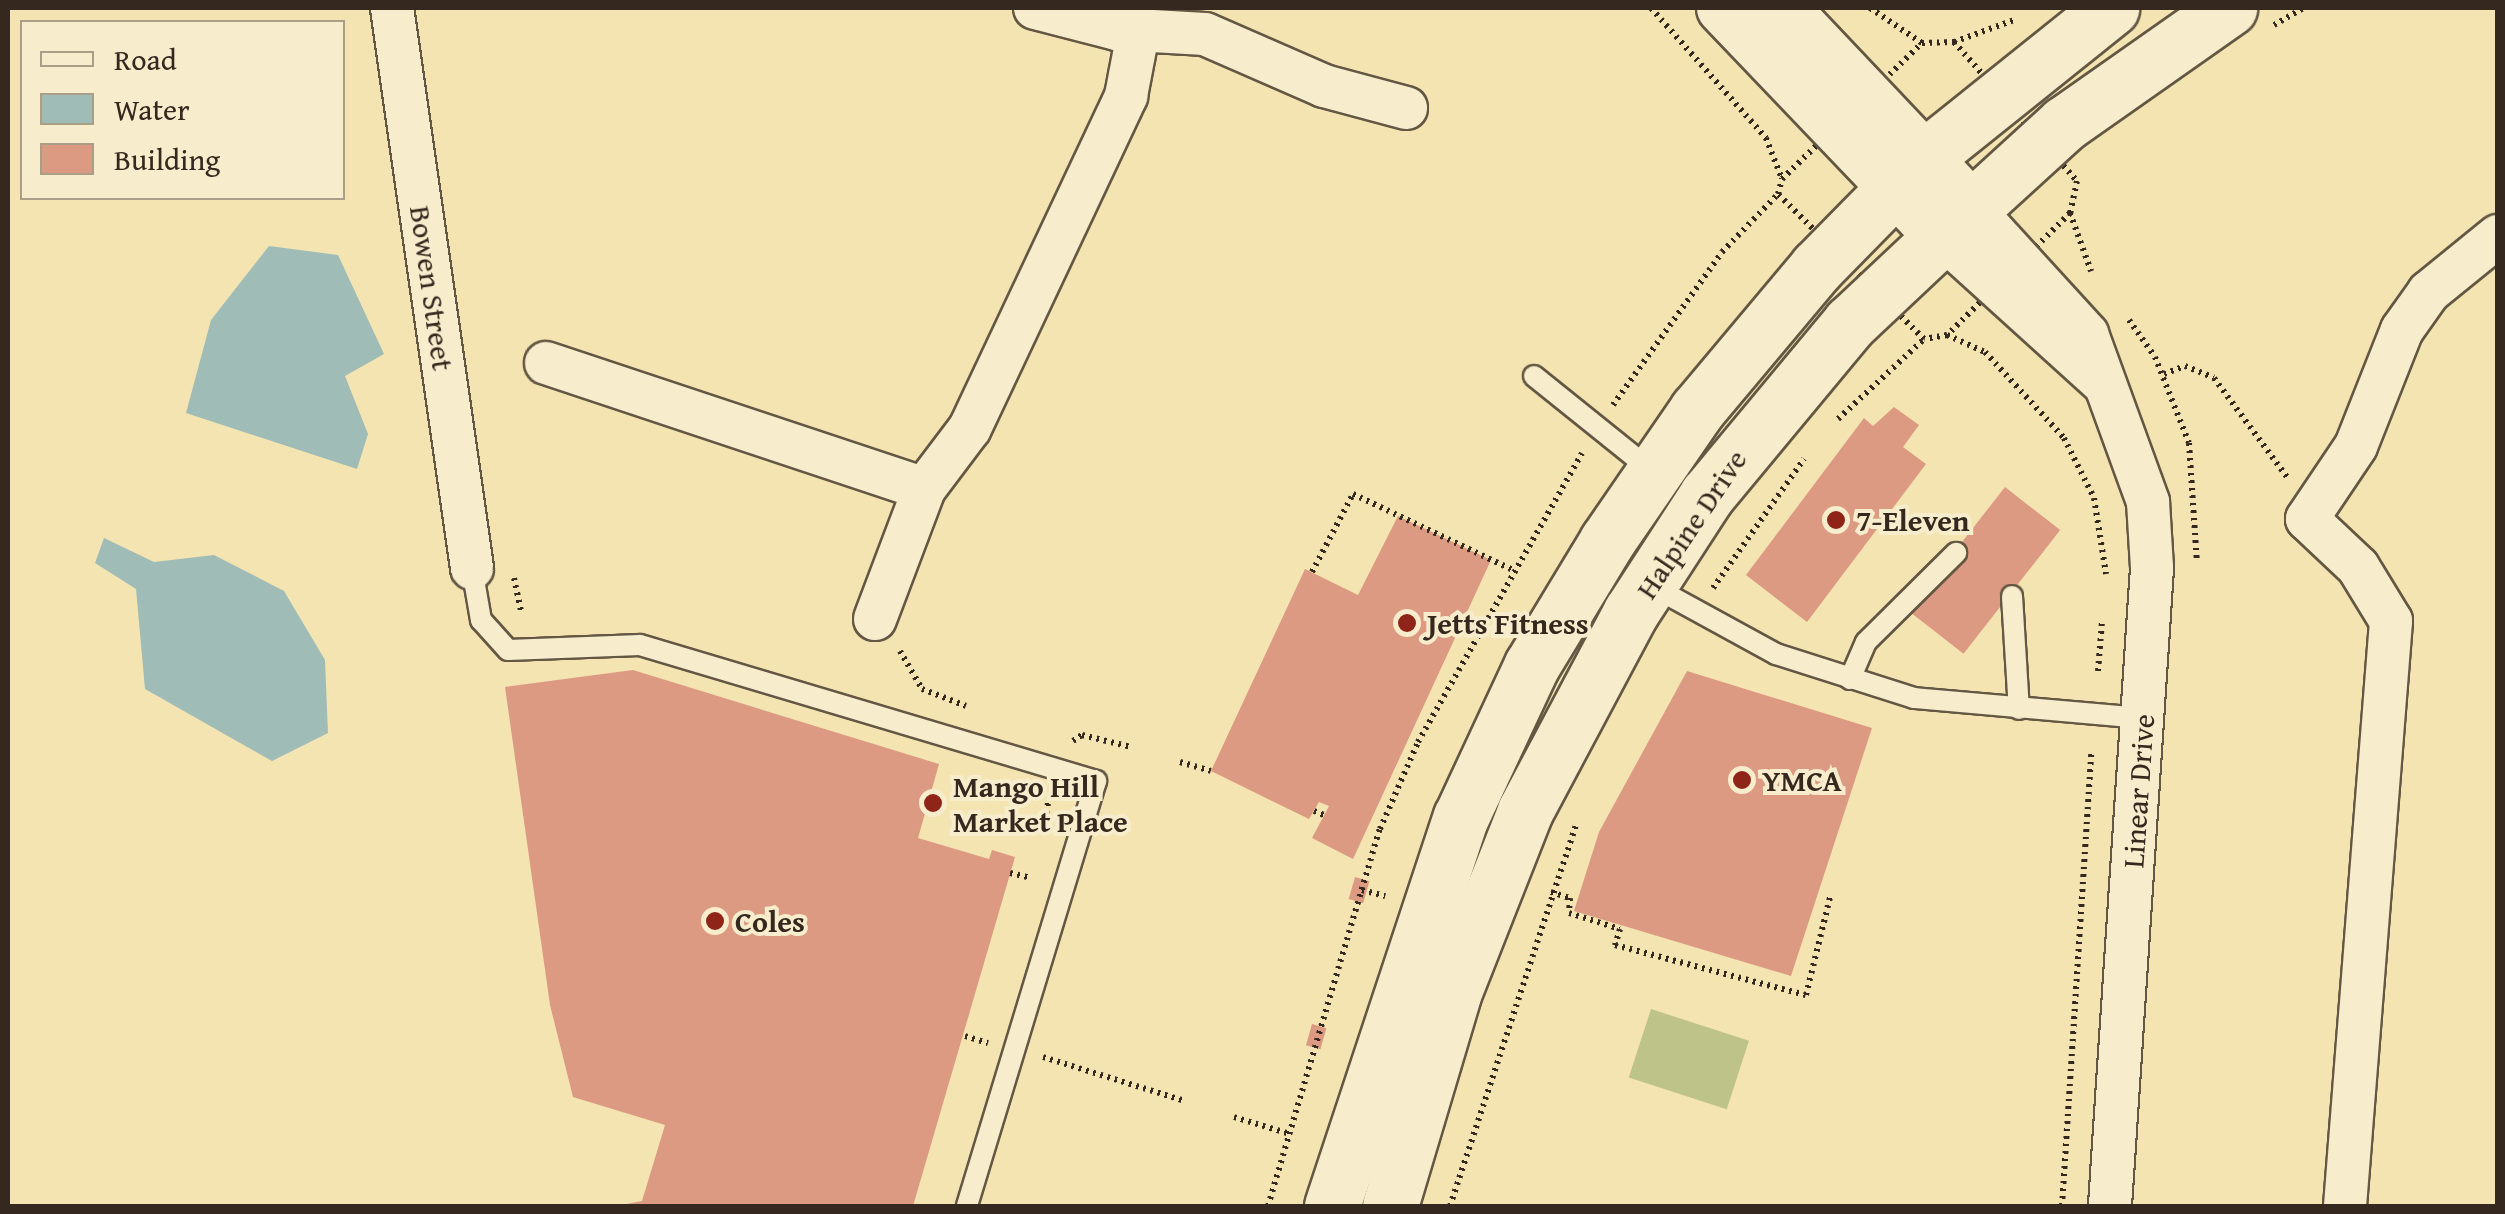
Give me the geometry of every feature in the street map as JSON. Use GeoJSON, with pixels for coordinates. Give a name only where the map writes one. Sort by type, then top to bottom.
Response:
{"type":"FeatureCollection","features":[{"type":"Feature","properties":{"kind":"main road","name":"Halpine Drive"},"geometry":{"type":"LineString","coordinates":[[1332,1206],[1461,817],[1532,665],[1653,471],[1783,304],[1908,174],[2111,8]]}},
{"type":"Feature","properties":{"kind":"main road","name":"Halpine Drive"},"geometry":{"type":"LineString","coordinates":[[1390,1206],[1453,994],[1518,828],[1649,584],[1787,392],[1957,222],[2064,124],[2229,8]]}},
{"type":"Feature","properties":{"kind":"street","name":"Bowen Street"},"geometry":{"type":"LineString","coordinates":[[392,8],[491,564]]}},
{"type":"Feature","properties":{"kind":"street"},"geometry":{"type":"LineString","coordinates":[[1035,8],[1139,28],[1204,34],[1324,86],[1406,108]]}},
{"type":"Feature","properties":{"kind":"street"},"geometry":{"type":"LineString","coordinates":[[1723,8],[1957,222]]}},
{"type":"Feature","properties":{"kind":"street"},"geometry":{"type":"LineString","coordinates":[[1783,8],[1908,174]]}},
{"type":"Feature","properties":{"kind":"street"},"geometry":{"type":"LineString","coordinates":[[878,614],[924,489],[970,428],[1126,96],[1139,28]]}},
{"type":"Feature","properties":{"kind":"street","name":"Linear Drive"},"geometry":{"type":"LineString","coordinates":[[1957,222],[2104,384],[2148,502],[2143,718],[2110,1206]]}},
{"type":"Feature","properties":{"kind":"street"},"geometry":{"type":"LineString","coordinates":[[2345,1206],[2391,621],[2358,568],[2307,519],[2373,413],[2402,330],[2429,292],[2498,236]]}},
{"type":"Feature","properties":{"kind":"street"},"geometry":{"type":"LineString","coordinates":[[546,363],[924,489]]}},
{"type":"Feature","properties":{"kind":"lane"},"geometry":{"type":"LineString","coordinates":[[1534,376],[1601,422],[1653,471]]}},
{"type":"Feature","properties":{"kind":"lane"},"geometry":{"type":"LineString","coordinates":[[1850,679],[1866,642],[1956,553]]}},
{"type":"Feature","properties":{"kind":"lane"},"geometry":{"type":"LineString","coordinates":[[491,564],[482,620],[508,650],[640,645],[1096,782],[967,1206]]}},
{"type":"Feature","properties":{"kind":"lane"},"geometry":{"type":"LineString","coordinates":[[1649,584],[1693,614],[1850,679],[1914,698],[2143,718]]}},
{"type":"Feature","properties":{"kind":"lane"},"geometry":{"type":"LineString","coordinates":[[2012,596],[2019,708]]}},
{"type":"Feature","properties":{"kind":"path"},"geometry":{"type":"LineString","coordinates":[[1268,1206],[1380,829],[1513,570],[1601,422],[1722,252],[1778,194],[1782,179],[1766,138],[1651,8]]}},
{"type":"Feature","properties":{"kind":"path"},"geometry":{"type":"LineString","coordinates":[[1870,8],[1922,43],[1954,42],[2026,14]]}},
{"type":"Feature","properties":{"kind":"path"},"geometry":{"type":"LineString","coordinates":[[1954,42],[1974,69]]}},
{"type":"Feature","properties":{"kind":"path"},"geometry":{"type":"LineString","coordinates":[[1906,60],[1922,43]]}},
{"type":"Feature","properties":{"kind":"path"},"geometry":{"type":"LineString","coordinates":[[1782,179],[1802,164]]}},
{"type":"Feature","properties":{"kind":"path"},"geometry":{"type":"LineString","coordinates":[[2051,228],[2070,214],[2077,181],[2064,168]]}},
{"type":"Feature","properties":{"kind":"path"},"geometry":{"type":"LineString","coordinates":[[1778,194],[1794,208]]}},
{"type":"Feature","properties":{"kind":"path"},"geometry":{"type":"LineString","coordinates":[[1947,335],[1960,319]]}},
{"type":"Feature","properties":{"kind":"path"},"geometry":{"type":"LineString","coordinates":[[1911,323],[1924,338]]}},
{"type":"Feature","properties":{"kind":"path"},"geometry":{"type":"LineString","coordinates":[[1832,426],[1924,338],[1947,335],[1985,352],[2028,390],[2072,449],[2099,518],[2105,587]]}},
{"type":"Feature","properties":{"kind":"path"},"geometry":{"type":"LineString","coordinates":[[2164,374],[2185,366],[2214,378],[2276,454],[2307,519]]}},
{"type":"Feature","properties":{"kind":"path"},"geometry":{"type":"LineString","coordinates":[[1693,614],[1812,448]]}},
{"type":"Feature","properties":{"kind":"path"},"geometry":{"type":"LineString","coordinates":[[1312,572],[1354,494],[1513,570]]}},
{"type":"Feature","properties":{"kind":"path"},"geometry":{"type":"LineString","coordinates":[[491,564],[521,611]]}},
{"type":"Feature","properties":{"kind":"path"},"geometry":{"type":"LineString","coordinates":[[2098,671],[2104,600]]}},
{"type":"Feature","properties":{"kind":"path"},"geometry":{"type":"LineString","coordinates":[[878,614],[915,682],[984,712]]}},
{"type":"Feature","properties":{"kind":"path"},"geometry":{"type":"LineString","coordinates":[[1055,735],[1131,747]]}},
{"type":"Feature","properties":{"kind":"path"},"geometry":{"type":"LineString","coordinates":[[2062,1206],[2091,754]]}},
{"type":"Feature","properties":{"kind":"path"},"geometry":{"type":"LineString","coordinates":[[1180,762],[1211,771]]}},
{"type":"Feature","properties":{"kind":"path"},"geometry":{"type":"LineString","coordinates":[[1450,1206],[1551,892],[1584,808]]}},
{"type":"Feature","properties":{"kind":"path"},"geometry":{"type":"LineString","coordinates":[[1314,811],[1324,816]]}},
{"type":"Feature","properties":{"kind":"path"},"geometry":{"type":"LineString","coordinates":[[1010,874],[1028,877]]}},
{"type":"Feature","properties":{"kind":"path"},"geometry":{"type":"LineString","coordinates":[[1551,892],[1570,898],[1570,913],[1620,929],[1615,945],[1806,994],[1830,897]]}},
{"type":"Feature","properties":{"kind":"path"},"geometry":{"type":"LineString","coordinates":[[965,1036],[994,1045]]}},
{"type":"Feature","properties":{"kind":"path"},"geometry":{"type":"LineString","coordinates":[[1039,1056],[1185,1101]]}},
{"type":"Feature","properties":{"kind":"path"},"geometry":{"type":"LineString","coordinates":[[1234,1117],[1290,1134]]}},
{"type":"Feature","properties":{"kind":"green space"},"geometry":{"type":"Polygon","coordinates":[[[1651,1009],[1749,1041],[1727,1109],[1629,1077],[1651,1009]]]}},
{"type":"Feature","properties":{"kind":"water"},"geometry":{"type":"Polygon","coordinates":[[[269,246],[338,255],[384,354],[345,376],[368,434],[357,469],[186,413],[211,320],[269,246]]]}},
{"type":"Feature","properties":{"kind":"water"},"geometry":{"type":"Polygon","coordinates":[[[104,538],[154,562],[214,555],[284,591],[325,660],[328,733],[272,761],[145,689],[136,589],[95,563],[104,538]]]}},
{"type":"Feature","properties":{"kind":"building","name":"7-Eleven"},"geometry":{"type":"Polygon","coordinates":[[[1894,407],[1919,425],[1903,447],[1926,464],[1807,622],[1746,575],[1864,418],[1873,426],[1894,407]]]}},
{"type":"Feature","properties":{"kind":"building"},"geometry":{"type":"Polygon","coordinates":[[[2005,487],[2060,530],[1964,654],[1908,611],[2005,487]]]}},
{"type":"Feature","properties":{"kind":"building"},"geometry":{"type":"Polygon","coordinates":[[[1398,516],[1491,560],[1353,859],[1312,838],[1329,806],[1319,802],[1309,819],[1211,771],[1305,569],[1358,595],[1398,516]]]}},
{"type":"Feature","properties":{"kind":"building","name":"Coles"},"geometry":{"type":"Polygon","coordinates":[[[633,670],[939,764],[918,838],[989,859],[992,850],[1015,857],[913,1206],[616,1206],[642,1201],[665,1125],[573,1097],[550,1005],[505,687],[633,670]]]}},
{"type":"Feature","properties":{"kind":"building","name":"YMCA"},"geometry":{"type":"Polygon","coordinates":[[[1687,671],[1872,728],[1791,976],[1574,911],[1599,832],[1687,671]]]}},
{"type":"Feature","properties":{"kind":"building"},"geometry":{"type":"Polygon","coordinates":[[[1355,877],[1369,881],[1363,903],[1349,899],[1355,877]]]}},
{"type":"Feature","properties":{"kind":"building"},"geometry":{"type":"Polygon","coordinates":[[[1312,1024],[1326,1028],[1320,1049],[1306,1045],[1312,1024]]]}},
{"type":"Feature","properties":{"kind":"place","name":"7-Eleven"},"geometry":{"type":"Point","coordinates":[1836,520]}},
{"type":"Feature","properties":{"kind":"place","name":"Jetts Fitness"},"geometry":{"type":"Point","coordinates":[1407,623]}},
{"type":"Feature","properties":{"kind":"place","name":"YMCA"},"geometry":{"type":"Point","coordinates":[1742,780]}},
{"type":"Feature","properties":{"kind":"place","name":"Mango Hill Market Place"},"geometry":{"type":"Point","coordinates":[933,803]}},
{"type":"Feature","properties":{"kind":"place","name":"Coles"},"geometry":{"type":"Point","coordinates":[715,921]}}]}
